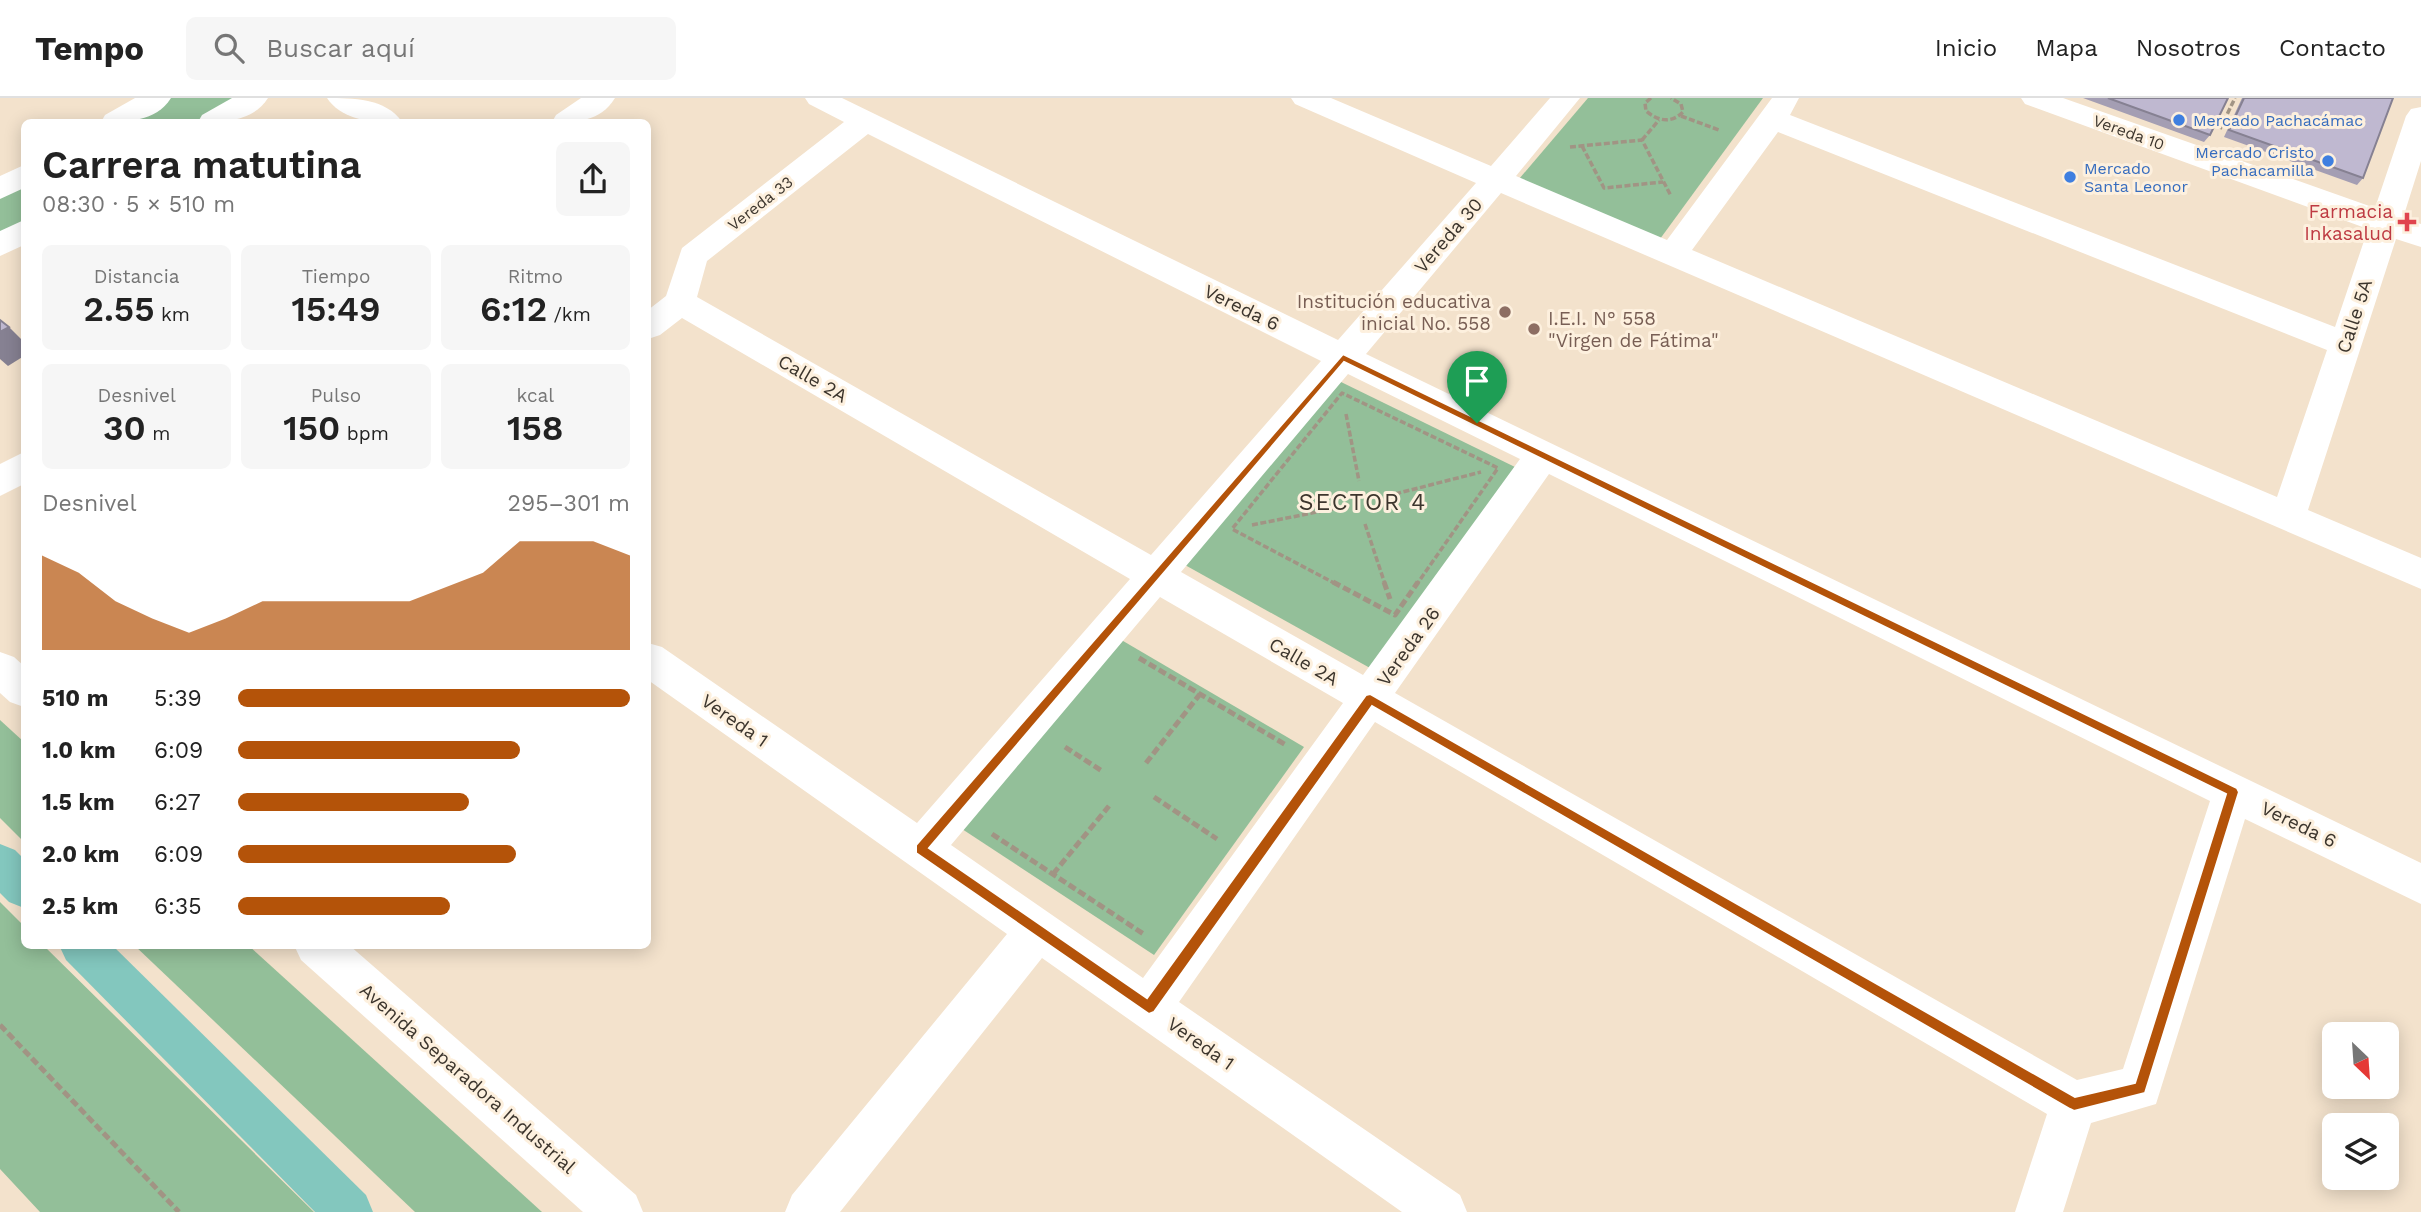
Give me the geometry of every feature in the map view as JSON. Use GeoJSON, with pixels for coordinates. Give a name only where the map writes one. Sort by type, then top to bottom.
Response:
{"type":"FeatureCollection","features":[{"type":"Feature","properties":{"kind":"main road"},"geometry":{"type":"LineString","coordinates":[[0,864],[21,885]]}},
{"type":"Feature","properties":{"kind":"main road"},"geometry":{"type":"LineString","coordinates":[[85,949],[349,1212]]}},
{"type":"Feature","properties":{"kind":"street"},"geometry":{"type":"LineString","coordinates":[[120,119],[157,98]]}},
{"type":"Feature","properties":{"kind":"street"},"geometry":{"type":"LineString","coordinates":[[217,119],[254,98]]}},
{"type":"Feature","properties":{"kind":"street"},"geometry":{"type":"LineString","coordinates":[[341,98],[381,119]]}},
{"type":"Feature","properties":{"kind":"street"},"geometry":{"type":"LineString","coordinates":[[570,119],[601,98]]}},
{"type":"Feature","properties":{"kind":"street","name":"Vereda 6"},"geometry":{"type":"LineString","coordinates":[[819,98],[1342,375],[1544,455],[2421,884]]}},
{"type":"Feature","properties":{"kind":"street"},"geometry":{"type":"LineString","coordinates":[[1305,98],[2421,574]]}},
{"type":"Feature","properties":{"kind":"street","name":"Vereda 30"},"geometry":{"type":"LineString","coordinates":[[920,849],[1156,576],[1342,375],[1496,179],[1566,98]]}},
{"type":"Feature","properties":{"kind":"street","name":"Vereda 10"},"geometry":{"type":"LineString","coordinates":[[2035,98],[2421,236]]}},
{"type":"Feature","properties":{"kind":"street"},"geometry":{"type":"LineString","coordinates":[[1672,255],[1780,108],[2345,344]]}},
{"type":"Feature","properties":{"kind":"street","name":"Calle 5A"},"geometry":{"type":"LineString","coordinates":[[2288,517],[2421,116]]}},
{"type":"Feature","properties":{"kind":"street","name":"Vereda 33"},"geometry":{"type":"LineString","coordinates":[[680,302],[693,256],[865,121]]}},
{"type":"Feature","properties":{"kind":"street"},"geometry":{"type":"LineString","coordinates":[[0,189],[21,177]]}},
{"type":"Feature","properties":{"kind":"street"},"geometry":{"type":"LineString","coordinates":[[0,245],[21,233]]}},
{"type":"Feature","properties":{"kind":"street"},"geometry":{"type":"LineString","coordinates":[[651,325],[680,302]]}},
{"type":"Feature","properties":{"kind":"street","name":"Calle 2A"},"geometry":{"type":"LineString","coordinates":[[680,302],[2074,1104]]}},
{"type":"Feature","properties":{"kind":"street","name":"Vereda 26"},"geometry":{"type":"LineString","coordinates":[[1149,1007],[1370,699],[1407,622],[1544,455]]}},
{"type":"Feature","properties":{"kind":"street"},"geometry":{"type":"LineString","coordinates":[[0,482],[21,468]]}},
{"type":"Feature","properties":{"kind":"street","name":"Vereda 1"},"geometry":{"type":"LineString","coordinates":[[651,661],[1443,1212]]}},
{"type":"Feature","properties":{"kind":"street"},"geometry":{"type":"LineString","coordinates":[[0,669],[21,687]]}},
{"type":"Feature","properties":{"kind":"street"},"geometry":{"type":"LineString","coordinates":[[2039,1212],[2074,1104],[2140,1088],[2233,792]]}},
{"type":"Feature","properties":{"kind":"street"},"geometry":{"type":"LineString","coordinates":[[809,1212],[1037,931]]}},
{"type":"Feature","properties":{"kind":"street","name":"Avenida Separadora Industrial"},"geometry":{"type":"LineString","coordinates":[[321,949],[620,1212]]}},
{"type":"Feature","properties":{"kind":"path"},"geometry":{"type":"LineString","coordinates":[[1642,98],[1649,99],[1646,111],[1659,120],[1671,120],[1681,116],[1727,133]]}},
{"type":"Feature","properties":{"kind":"path"},"geometry":{"type":"LineString","coordinates":[[1672,98],[1683,108],[1681,116]]}},
{"type":"Feature","properties":{"kind":"path"},"geometry":{"type":"LineString","coordinates":[[1562,147],[1642,140],[1659,120]]}},
{"type":"Feature","properties":{"kind":"path"},"geometry":{"type":"LineString","coordinates":[[1642,140],[1674,203]]}},
{"type":"Feature","properties":{"kind":"path"},"geometry":{"type":"LineString","coordinates":[[1582,146],[1604,188],[1663,182]]}},
{"type":"Feature","properties":{"kind":"path"},"geometry":{"type":"LineString","coordinates":[[1342,375],[1498,468]]}},
{"type":"Feature","properties":{"kind":"path"},"geometry":{"type":"LineString","coordinates":[[1342,375],[1359,481]]}},
{"type":"Feature","properties":{"kind":"path"},"geometry":{"type":"LineString","coordinates":[[1232,530],[1342,375]]}},
{"type":"Feature","properties":{"kind":"path"},"geometry":{"type":"LineString","coordinates":[[1387,496],[1544,455]]}},
{"type":"Feature","properties":{"kind":"path"},"geometry":{"type":"LineString","coordinates":[[1407,622],[1498,468]]}},
{"type":"Feature","properties":{"kind":"path"},"geometry":{"type":"LineString","coordinates":[[1232,530],[1337,509]]}},
{"type":"Feature","properties":{"kind":"path"},"geometry":{"type":"LineString","coordinates":[[1366,524],[1407,622]]}},
{"type":"Feature","properties":{"kind":"path"},"geometry":{"type":"LineString","coordinates":[[1232,530],[1407,622]]}},
{"type":"Feature","properties":{"kind":"path"},"geometry":{"type":"LineString","coordinates":[[1132,654],[1292,749]]}},
{"type":"Feature","properties":{"kind":"path"},"geometry":{"type":"LineString","coordinates":[[1146,763],[1200,694]]}},
{"type":"Feature","properties":{"kind":"path"},"geometry":{"type":"LineString","coordinates":[[1058,743],[1102,771]]}},
{"type":"Feature","properties":{"kind":"path"},"geometry":{"type":"LineString","coordinates":[[1154,797],[1224,843]]}},
{"type":"Feature","properties":{"kind":"path"},"geometry":{"type":"LineString","coordinates":[[1053,874],[1109,806]]}},
{"type":"Feature","properties":{"kind":"path"},"geometry":{"type":"LineString","coordinates":[[985,830],[1153,940]]}},
{"type":"Feature","properties":{"kind":"path"},"geometry":{"type":"LineString","coordinates":[[0,1025],[179,1212]]}},
{"type":"Feature","properties":{"kind":"green space"},"geometry":{"type":"Polygon","coordinates":[[[170,98],[237,98],[201,119],[133,119],[170,98]]]}},
{"type":"Feature","properties":{"kind":"green space"},"geometry":{"type":"Polygon","coordinates":[[[1588,98],[1763,98],[1660,239],[1519,179],[1588,98]]]}},
{"type":"Feature","properties":{"kind":"green space"},"geometry":{"type":"Polygon","coordinates":[[[21,185],[21,226],[0,239],[0,197],[21,185]]]}},
{"type":"Feature","properties":{"kind":"green space"},"geometry":{"type":"Polygon","coordinates":[[[1339,381],[1515,467],[1370,668],[1185,565],[1339,381]]]}},
{"type":"Feature","properties":{"kind":"green space"},"geometry":{"type":"Polygon","coordinates":[[[1118,638],[1304,747],[1154,955],[959,827],[1118,638]]]}},
{"type":"Feature","properties":{"kind":"green space"},"geometry":{"type":"Polygon","coordinates":[[[0,720],[21,739],[21,839],[0,818],[0,720]]]}},
{"type":"Feature","properties":{"kind":"green space"},"geometry":{"type":"Polygon","coordinates":[[[0,902],[21,923],[21,949],[47,949],[314,1212],[40,1212],[0,1169],[0,902]]]}},
{"type":"Feature","properties":{"kind":"green space"},"geometry":{"type":"Polygon","coordinates":[[[138,949],[252,949],[542,1212],[415,1212],[138,949]]]}},
{"type":"Feature","properties":{"kind":"building","name":"Mercado Pachacámac"},"geometry":{"type":"Polygon","coordinates":[[[2108,98],[2228,98],[2210,135],[2108,98]]]}},
{"type":"Feature","properties":{"kind":"building","name":"Mercado Cristo Pachacamilla"},"geometry":{"type":"Polygon","coordinates":[[[2244,98],[2393,98],[2363,178],[2229,130],[2244,98]]]}},
{"type":"Feature","properties":{"kind":"building"},"geometry":{"type":"Polygon","coordinates":[[[0,320],[9,327],[0,332],[0,320]]]}},
{"type":"Feature","properties":{"kind":"place","name":"Mercado Pachacámac"},"geometry":{"type":"Point","coordinates":[2179,120]}},
{"type":"Feature","properties":{"kind":"place","name":"Mercado Cristo Pachacamilla"},"geometry":{"type":"Point","coordinates":[2328,161]}},
{"type":"Feature","properties":{"kind":"place","name":"Mercado Santa Leonor"},"geometry":{"type":"Point","coordinates":[2070,177]}},
{"type":"Feature","properties":{"kind":"place","name":"Farmacia Inkasalud"},"geometry":{"type":"Point","coordinates":[2407,222]}},
{"type":"Feature","properties":{"kind":"place","name":"Institución educativa inicial No. 558"},"geometry":{"type":"Point","coordinates":[1505,312]}},
{"type":"Feature","properties":{"kind":"place","name":"I.E.I. N° 558 \"Virgen de Fátima\""},"geometry":{"type":"Point","coordinates":[1534,329]}},
{"type":"Feature","properties":{"kind":"district","name":"SECTOR 4"},"geometry":{"type":"Point","coordinates":[1363,502]}},
{"type":"Feature","properties":{"kind":"route"},"geometry":{"type":"LineString","coordinates":[[1343,357],[1477,423],[2233,792],[2140,1088],[2074,1104],[1370,699],[1149,1007],[920,849],[1343,357]]}}]}
